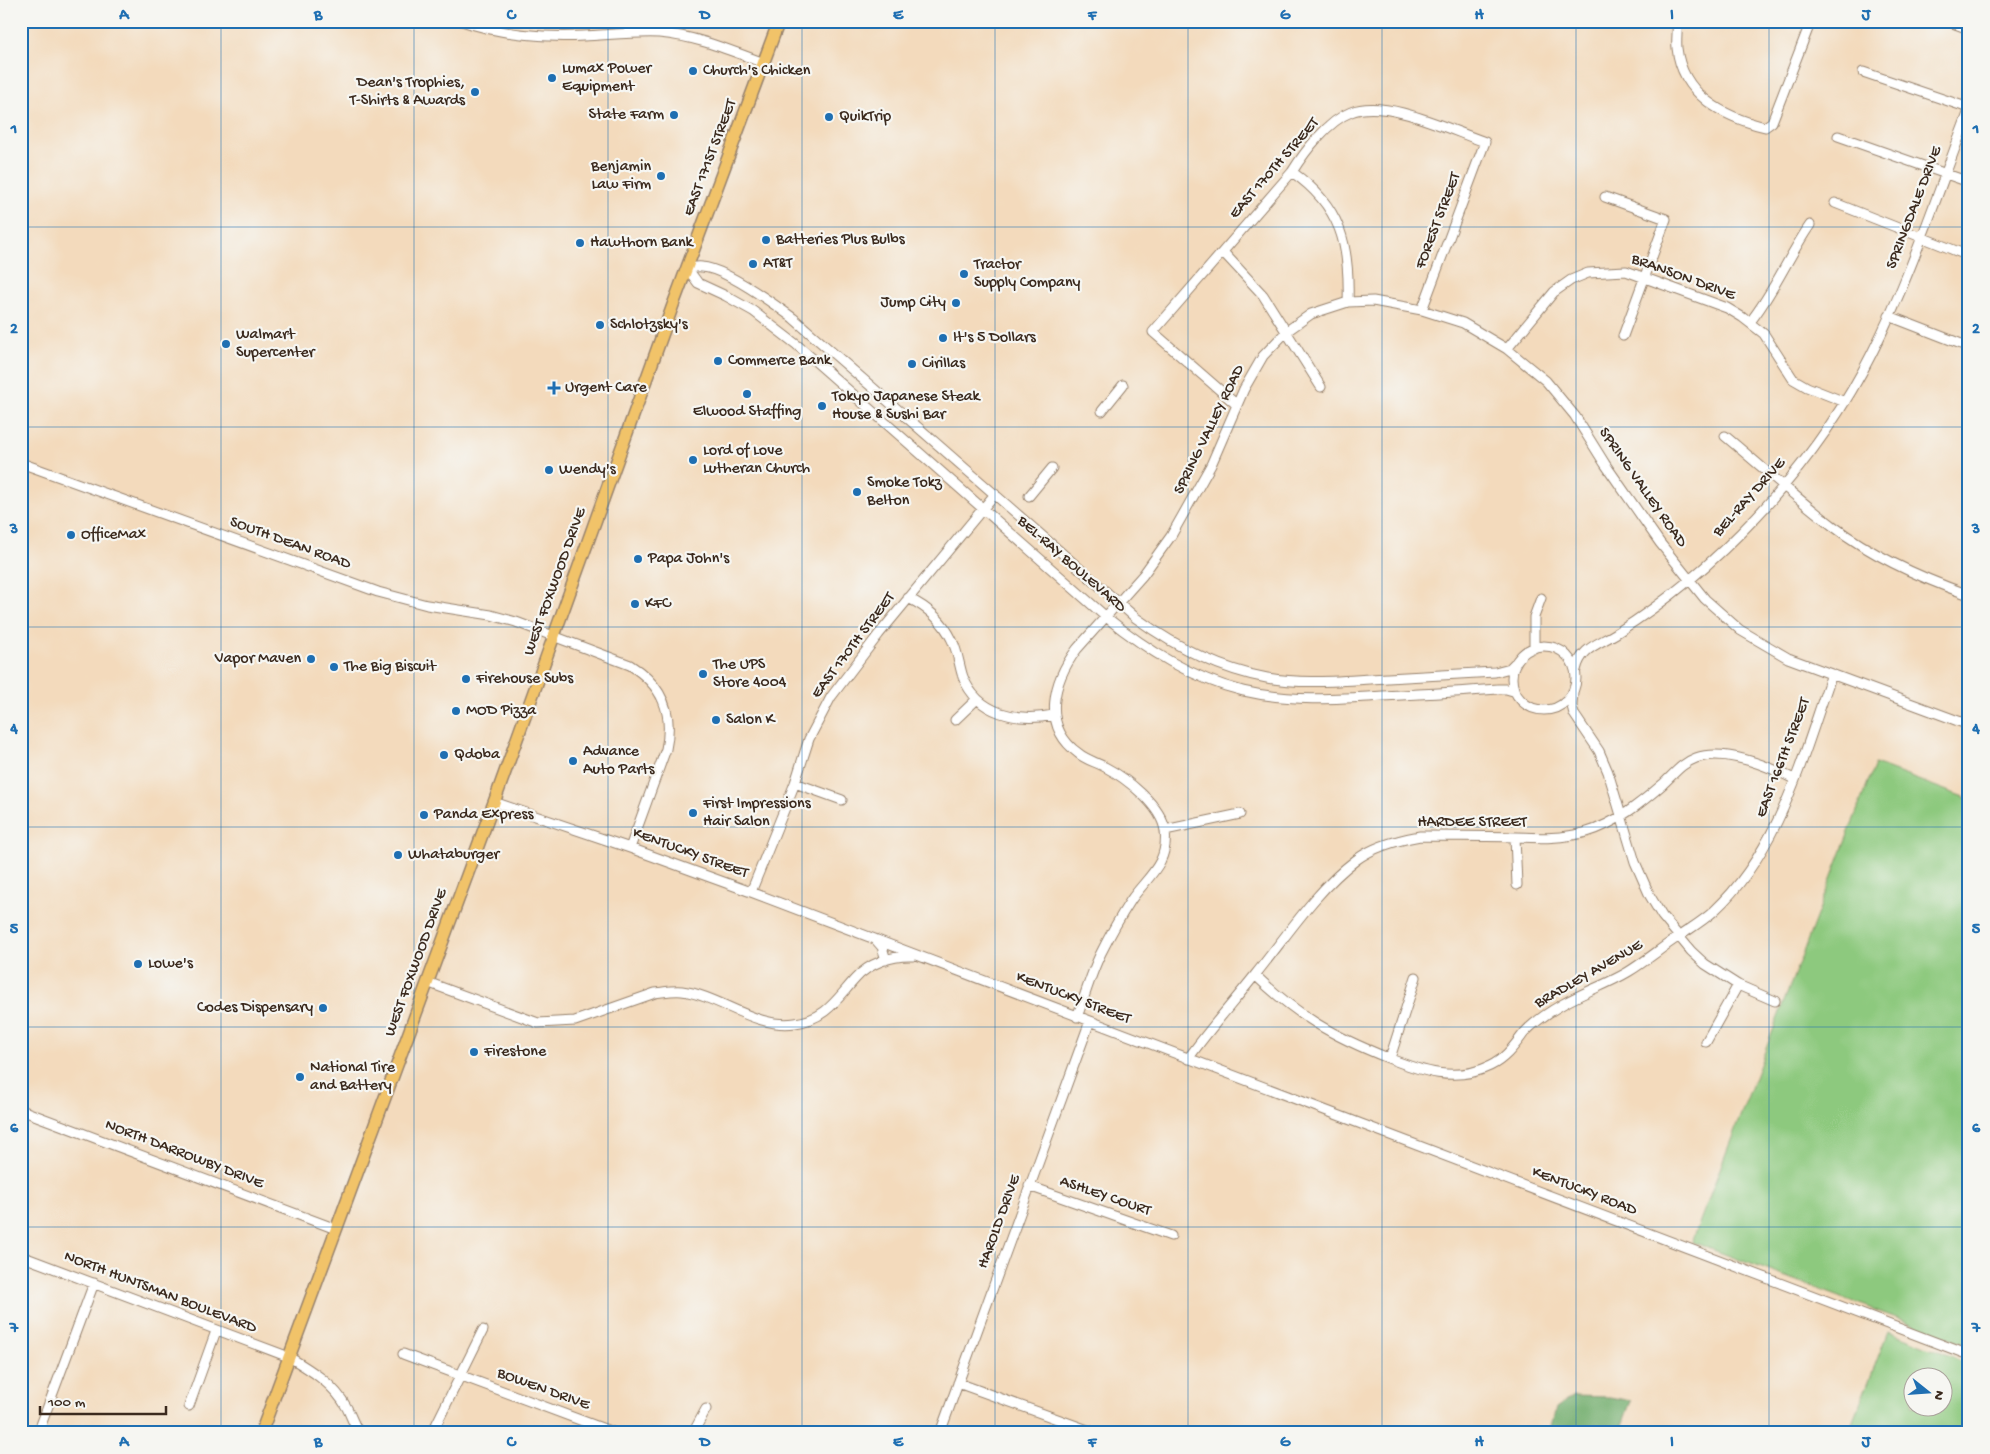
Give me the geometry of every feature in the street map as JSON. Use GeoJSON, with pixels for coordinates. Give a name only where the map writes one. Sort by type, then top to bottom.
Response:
{"type":"FeatureCollection","features":[{"type":"Feature","properties":{"kind":"main road","name":"EAST 171ST STREET"},"geometry":{"type":"LineString","coordinates":[[673,306],[779,21]]}},
{"type":"Feature","properties":{"kind":"main road","name":"WEST FOXWOOD DRIVE"},"geometry":{"type":"LineString","coordinates":[[261,1433],[494,802],[673,306]]}},
{"type":"Feature","properties":{"kind":"street"},"geometry":{"type":"LineString","coordinates":[[462,21],[496,30],[557,37],[639,33],[686,37],[726,48],[764,63]]}},
{"type":"Feature","properties":{"kind":"street"},"geometry":{"type":"LineString","coordinates":[[1677,21],[1677,49],[1684,75],[1700,96],[1716,109],[1765,127],[1772,122],[1811,21]]}},
{"type":"Feature","properties":{"kind":"street"},"geometry":{"type":"LineString","coordinates":[[1947,21],[1969,29]]}},
{"type":"Feature","properties":{"kind":"street"},"geometry":{"type":"LineString","coordinates":[[1863,72],[1969,110]]}},
{"type":"Feature","properties":{"kind":"street","name":"EAST 170TH STREET"},"geometry":{"type":"LineString","coordinates":[[1238,405],[1153,332],[1292,172],[1310,146],[1350,112],[1361,109],[1388,109],[1400,112],[1485,142]]}},
{"type":"Feature","properties":{"kind":"street","name":"SPRINGDALE DRIVE"},"geometry":{"type":"LineString","coordinates":[[1889,316],[1969,110]]}},
{"type":"Feature","properties":{"kind":"street"},"geometry":{"type":"LineString","coordinates":[[1838,136],[1969,182]]}},
{"type":"Feature","properties":{"kind":"street","name":"FOREST STREET"},"geometry":{"type":"LineString","coordinates":[[1422,310],[1485,142]]}},
{"type":"Feature","properties":{"kind":"street"},"geometry":{"type":"LineString","coordinates":[[1292,172],[1319,194],[1337,219],[1348,271],[1348,302]]}},
{"type":"Feature","properties":{"kind":"street"},"geometry":{"type":"LineString","coordinates":[[1605,197],[1666,220],[1623,336]]}},
{"type":"Feature","properties":{"kind":"street"},"geometry":{"type":"LineString","coordinates":[[1835,203],[1969,256]]}},
{"type":"Feature","properties":{"kind":"street"},"geometry":{"type":"LineString","coordinates":[[1750,322],[1769,297],[1793,250],[1810,224]]}},
{"type":"Feature","properties":{"kind":"street"},"geometry":{"type":"LineString","coordinates":[[1223,252],[1246,274],[1263,295],[1321,387]]}},
{"type":"Feature","properties":{"kind":"street","name":"BEL-RAY BOULEVARD"},"geometry":{"type":"LineString","coordinates":[[687,268],[704,267],[724,275],[755,291],[793,318],[1119,603],[1159,634],[1196,655],[1241,672],[1290,681],[1343,681],[1496,672],[1510,668],[1520,656],[1534,648]]}},
{"type":"Feature","properties":{"kind":"street","name":"BEL-RAY BOULEVARD"},"geometry":{"type":"LineString","coordinates":[[687,268],[698,283],[726,296],[766,320],[1106,617],[1154,653],[1184,669],[1244,691],[1288,698],[1338,700],[1506,689],[1513,691]]}},
{"type":"Feature","properties":{"kind":"street","name":"BRANSON DRIVE"},"geometry":{"type":"LineString","coordinates":[[1507,349],[1554,292],[1571,280],[1588,273],[1605,270],[1626,270],[1727,308],[1750,322],[1764,334],[1793,379],[1806,387],[1845,402]]}},
{"type":"Feature","properties":{"kind":"street","name":"SPRING VALLEY ROAD"},"geometry":{"type":"LineString","coordinates":[[1165,830],[1152,806],[1129,782],[1109,769],[1087,760],[1068,745],[1061,735],[1054,715],[1057,686],[1068,661],[1144,575],[1184,517],[1211,465],[1252,373],[1263,356],[1287,331],[1311,314],[1348,302],[1373,301],[1422,310],[1463,323],[1507,349],[1546,381],[1561,398],[1632,504],[1689,581],[1722,615],[1755,640],[1788,658],[1969,725]]}},
{"type":"Feature","properties":{"kind":"street"},"geometry":{"type":"LineString","coordinates":[[766,320],[777,306]]}},
{"type":"Feature","properties":{"kind":"street"},"geometry":{"type":"LineString","coordinates":[[1889,316],[1969,346]]}},
{"type":"Feature","properties":{"kind":"street","name":"BEL-RAY DRIVE"},"geometry":{"type":"LineString","coordinates":[[1582,654],[1625,628],[1689,581],[1728,546],[1784,485],[1818,442],[1845,402],[1889,316]]}},
{"type":"Feature","properties":{"kind":"street"},"geometry":{"type":"LineString","coordinates":[[1102,411],[1122,385]]}},
{"type":"Feature","properties":{"kind":"street"},"geometry":{"type":"LineString","coordinates":[[862,402],[874,389]]}},
{"type":"Feature","properties":{"kind":"street"},"geometry":{"type":"LineString","coordinates":[[1725,436],[1834,527],[1884,558],[1936,584],[1969,595]]}},
{"type":"Feature","properties":{"kind":"street","name":"SOUTH DEAN ROAD"},"geometry":{"type":"LineString","coordinates":[[21,463],[378,592],[436,607],[491,615],[516,622],[630,665],[650,680],[663,700],[669,724],[666,749],[630,848]]}},
{"type":"Feature","properties":{"kind":"street"},"geometry":{"type":"LineString","coordinates":[[1029,496],[1052,468]]}},
{"type":"Feature","properties":{"kind":"street","name":"EAST 170TH STREET"},"geometry":{"type":"LineString","coordinates":[[751,892],[794,783],[809,739],[831,697],[908,598],[995,494]]}},
{"type":"Feature","properties":{"kind":"street"},"geometry":{"type":"LineString","coordinates":[[908,598],[926,609],[945,627],[958,654],[964,678],[977,699],[996,712],[1011,717],[1026,718],[1054,715]]}},
{"type":"Feature","properties":{"kind":"street"},"geometry":{"type":"LineString","coordinates":[[1541,598],[1534,617],[1534,648],[1551,646],[1563,651],[1582,654],[1576,670],[1576,684],[1572,706],[1574,714],[1599,751],[1608,772],[1635,862],[1650,896],[1662,916],[1678,936],[1705,964],[1738,985],[1775,1001]]}},
{"type":"Feature","properties":{"kind":"street"},"geometry":{"type":"LineString","coordinates":[[1563,651],[1569,657],[1576,670]]}},
{"type":"Feature","properties":{"kind":"street"},"geometry":{"type":"LineString","coordinates":[[1515,663],[1511,677],[1513,691],[1525,705],[1541,710],[1565,710],[1574,714]]}},
{"type":"Feature","properties":{"kind":"street","name":"EAST 166TH STREET"},"geometry":{"type":"LineString","coordinates":[[1678,936],[1701,923],[1715,910],[1748,871],[1772,832],[1794,779],[1832,674]]}},
{"type":"Feature","properties":{"kind":"street"},"geometry":{"type":"LineString","coordinates":[[1288,698],[1290,681]]}},
{"type":"Feature","properties":{"kind":"street"},"geometry":{"type":"LineString","coordinates":[[1550,710],[1563,704],[1573,693]]}},
{"type":"Feature","properties":{"kind":"street"},"geometry":{"type":"LineString","coordinates":[[955,720],[977,699]]}},
{"type":"Feature","properties":{"kind":"street","name":"HARDEE STREET"},"geometry":{"type":"LineString","coordinates":[[1188,1059],[1212,1026],[1256,975],[1306,910],[1356,860],[1369,852],[1394,842],[1420,836],[1540,838],[1572,836],[1604,825],[1620,816],[1650,796],[1685,764],[1706,756],[1716,755],[1760,764],[1794,779]]}},
{"type":"Feature","properties":{"kind":"street"},"geometry":{"type":"LineString","coordinates":[[794,783],[842,800]]}},
{"type":"Feature","properties":{"kind":"street","name":"KENTUCKY STREET"},"geometry":{"type":"LineString","coordinates":[[494,802],[630,848],[751,892],[1188,1059]]}},
{"type":"Feature","properties":{"kind":"street"},"geometry":{"type":"LineString","coordinates":[[1077,1017],[1101,953],[1122,914],[1155,872],[1160,862],[1164,851],[1165,830],[1240,814]]}},
{"type":"Feature","properties":{"kind":"street"},"geometry":{"type":"LineString","coordinates":[[1515,837],[1517,885]]}},
{"type":"Feature","properties":{"kind":"street","name":"BRADLEY AVENUE"},"geometry":{"type":"LineString","coordinates":[[1256,975],[1295,1010],[1318,1026],[1357,1046],[1418,1070],[1432,1073],[1464,1073],[1488,1067],[1508,1054],[1525,1033],[1552,1010],[1627,972],[1678,936]]}},
{"type":"Feature","properties":{"kind":"street"},"geometry":{"type":"LineString","coordinates":[[875,939],[890,959]]}},
{"type":"Feature","properties":{"kind":"street"},"geometry":{"type":"LineString","coordinates":[[888,944],[894,952],[890,959]]}},
{"type":"Feature","properties":{"kind":"street"},"geometry":{"type":"LineString","coordinates":[[427,982],[538,1023],[576,1022],[656,993],[669,991],[694,994],[771,1022],[794,1023],[808,1020],[834,1005],[855,979],[866,969],[890,959],[919,956]]}},
{"type":"Feature","properties":{"kind":"street"},"geometry":{"type":"LineString","coordinates":[[1390,1058],[1416,977]]}},
{"type":"Feature","properties":{"kind":"street"},"geometry":{"type":"LineString","coordinates":[[1706,1042],[1738,985]]}},
{"type":"Feature","properties":{"kind":"street","name":"HAROLD DRIVE"},"geometry":{"type":"LineString","coordinates":[[940,1433],[1090,1021]]}},
{"type":"Feature","properties":{"kind":"street","name":"KENTUCKY ROAD"},"geometry":{"type":"LineString","coordinates":[[1188,1059],[1969,1355]]}},
{"type":"Feature","properties":{"kind":"street","name":"NORTH DARROWBY DRIVE"},"geometry":{"type":"LineString","coordinates":[[21,1110],[336,1229]]}},
{"type":"Feature","properties":{"kind":"street","name":"ASHLEY COURT"},"geometry":{"type":"LineString","coordinates":[[1029,1186],[1171,1236]]}},
{"type":"Feature","properties":{"kind":"street","name":"NORTH HUNTSMAN BOULEVARD"},"geometry":{"type":"LineString","coordinates":[[21,1256],[216,1331],[289,1356],[321,1377],[332,1387],[347,1408],[359,1433]]}},
{"type":"Feature","properties":{"kind":"street"},"geometry":{"type":"LineString","coordinates":[[38,1433],[94,1284]]}},
{"type":"Feature","properties":{"kind":"street"},"geometry":{"type":"LineString","coordinates":[[432,1433],[483,1330]]}},
{"type":"Feature","properties":{"kind":"street"},"geometry":{"type":"LineString","coordinates":[[189,1406],[216,1331]]}},
{"type":"Feature","properties":{"kind":"street","name":"BOWEN DRIVE"},"geometry":{"type":"LineString","coordinates":[[403,1354],[615,1433]]}},
{"type":"Feature","properties":{"kind":"street"},"geometry":{"type":"LineString","coordinates":[[958,1383],[1092,1432]]}},
{"type":"Feature","properties":{"kind":"street"},"geometry":{"type":"LineString","coordinates":[[693,1433],[706,1408]]}},
{"type":"Feature","properties":{"kind":"green space"},"geometry":{"type":"Polygon","coordinates":[[[1875,764],[1969,799],[1969,1345],[1692,1242],[1875,764]]]}},
{"type":"Feature","properties":{"kind":"green space"},"geometry":{"type":"Polygon","coordinates":[[[1888,1331],[1969,1363],[1969,1433],[1849,1433],[1888,1331]]]}},
{"type":"Feature","properties":{"kind":"green space"},"geometry":{"type":"Polygon","coordinates":[[[1573,1396],[1610,1397],[1631,1401],[1619,1433],[1554,1433],[1551,1426],[1556,1408],[1573,1396]]]}},
{"type":"Feature","properties":{"kind":"place","name":"Church's Chicken"},"geometry":{"type":"Point","coordinates":[693,71]}},
{"type":"Feature","properties":{"kind":"place","name":"Lumax Power Equipment"},"geometry":{"type":"Point","coordinates":[552,78]}},
{"type":"Feature","properties":{"kind":"place","name":"Dean's Trophies, T-Shirts & Awards"},"geometry":{"type":"Point","coordinates":[475,92]}},
{"type":"Feature","properties":{"kind":"place","name":"State Farm"},"geometry":{"type":"Point","coordinates":[674,115]}},
{"type":"Feature","properties":{"kind":"place","name":"QuikTrip"},"geometry":{"type":"Point","coordinates":[829,117]}},
{"type":"Feature","properties":{"kind":"place","name":"Benjamin Law Firm"},"geometry":{"type":"Point","coordinates":[661,176]}},
{"type":"Feature","properties":{"kind":"place","name":"Batteries Plus Bulbs"},"geometry":{"type":"Point","coordinates":[766,240]}},
{"type":"Feature","properties":{"kind":"place","name":"Hawthorn Bank"},"geometry":{"type":"Point","coordinates":[580,243]}},
{"type":"Feature","properties":{"kind":"place","name":"AT&T"},"geometry":{"type":"Point","coordinates":[753,264]}},
{"type":"Feature","properties":{"kind":"place","name":"Tractor Supply Company"},"geometry":{"type":"Point","coordinates":[964,274]}},
{"type":"Feature","properties":{"kind":"place","name":"Jump City"},"geometry":{"type":"Point","coordinates":[956,303]}},
{"type":"Feature","properties":{"kind":"place","name":"Schlotzsky's"},"geometry":{"type":"Point","coordinates":[600,325]}},
{"type":"Feature","properties":{"kind":"place","name":"It's 5 Dollars"},"geometry":{"type":"Point","coordinates":[943,338]}},
{"type":"Feature","properties":{"kind":"place","name":"Walmart Supercenter"},"geometry":{"type":"Point","coordinates":[226,344]}},
{"type":"Feature","properties":{"kind":"place","name":"Commerce Bank"},"geometry":{"type":"Point","coordinates":[718,361]}},
{"type":"Feature","properties":{"kind":"place","name":"Cirillas"},"geometry":{"type":"Point","coordinates":[912,364]}},
{"type":"Feature","properties":{"kind":"place","name":"Urgent Care"},"geometry":{"type":"Point","coordinates":[554,388]}},
{"type":"Feature","properties":{"kind":"place","name":"Elwood Staffing"},"geometry":{"type":"Point","coordinates":[747,394]}},
{"type":"Feature","properties":{"kind":"place","name":"Tokyo Japanese Steak House & Sushi Bar"},"geometry":{"type":"Point","coordinates":[822,406]}},
{"type":"Feature","properties":{"kind":"place","name":"Lord of Love Lutheran Church"},"geometry":{"type":"Point","coordinates":[693,460]}},
{"type":"Feature","properties":{"kind":"place","name":"Wendy's"},"geometry":{"type":"Point","coordinates":[549,470]}},
{"type":"Feature","properties":{"kind":"place","name":"Smoke Tokz Belton"},"geometry":{"type":"Point","coordinates":[857,492]}},
{"type":"Feature","properties":{"kind":"place","name":"OfficeMax"},"geometry":{"type":"Point","coordinates":[71,535]}},
{"type":"Feature","properties":{"kind":"place","name":"Papa John's"},"geometry":{"type":"Point","coordinates":[638,559]}},
{"type":"Feature","properties":{"kind":"place","name":"KFC"},"geometry":{"type":"Point","coordinates":[635,604]}},
{"type":"Feature","properties":{"kind":"place","name":"Vapor Maven"},"geometry":{"type":"Point","coordinates":[311,659]}},
{"type":"Feature","properties":{"kind":"place","name":"The Big Biscuit"},"geometry":{"type":"Point","coordinates":[334,667]}},
{"type":"Feature","properties":{"kind":"place","name":"The UPS Store 4004"},"geometry":{"type":"Point","coordinates":[703,674]}},
{"type":"Feature","properties":{"kind":"place","name":"Firehouse Subs"},"geometry":{"type":"Point","coordinates":[466,679]}},
{"type":"Feature","properties":{"kind":"place","name":"MOD Pizza"},"geometry":{"type":"Point","coordinates":[456,711]}},
{"type":"Feature","properties":{"kind":"place","name":"Salon K"},"geometry":{"type":"Point","coordinates":[716,720]}},
{"type":"Feature","properties":{"kind":"place","name":"Qdoba"},"geometry":{"type":"Point","coordinates":[444,755]}},
{"type":"Feature","properties":{"kind":"place","name":"Advance Auto Parts"},"geometry":{"type":"Point","coordinates":[573,761]}},
{"type":"Feature","properties":{"kind":"place","name":"First Impressions Hair Salon"},"geometry":{"type":"Point","coordinates":[693,813]}},
{"type":"Feature","properties":{"kind":"place","name":"Panda Express"},"geometry":{"type":"Point","coordinates":[424,815]}},
{"type":"Feature","properties":{"kind":"place","name":"Whataburger"},"geometry":{"type":"Point","coordinates":[398,855]}},
{"type":"Feature","properties":{"kind":"place","name":"Lowe's"},"geometry":{"type":"Point","coordinates":[138,964]}},
{"type":"Feature","properties":{"kind":"place","name":"Codes Dispensary"},"geometry":{"type":"Point","coordinates":[323,1008]}},
{"type":"Feature","properties":{"kind":"place","name":"Firestone"},"geometry":{"type":"Point","coordinates":[474,1052]}},
{"type":"Feature","properties":{"kind":"place","name":"National Tire and Battery"},"geometry":{"type":"Point","coordinates":[300,1077]}}]}
